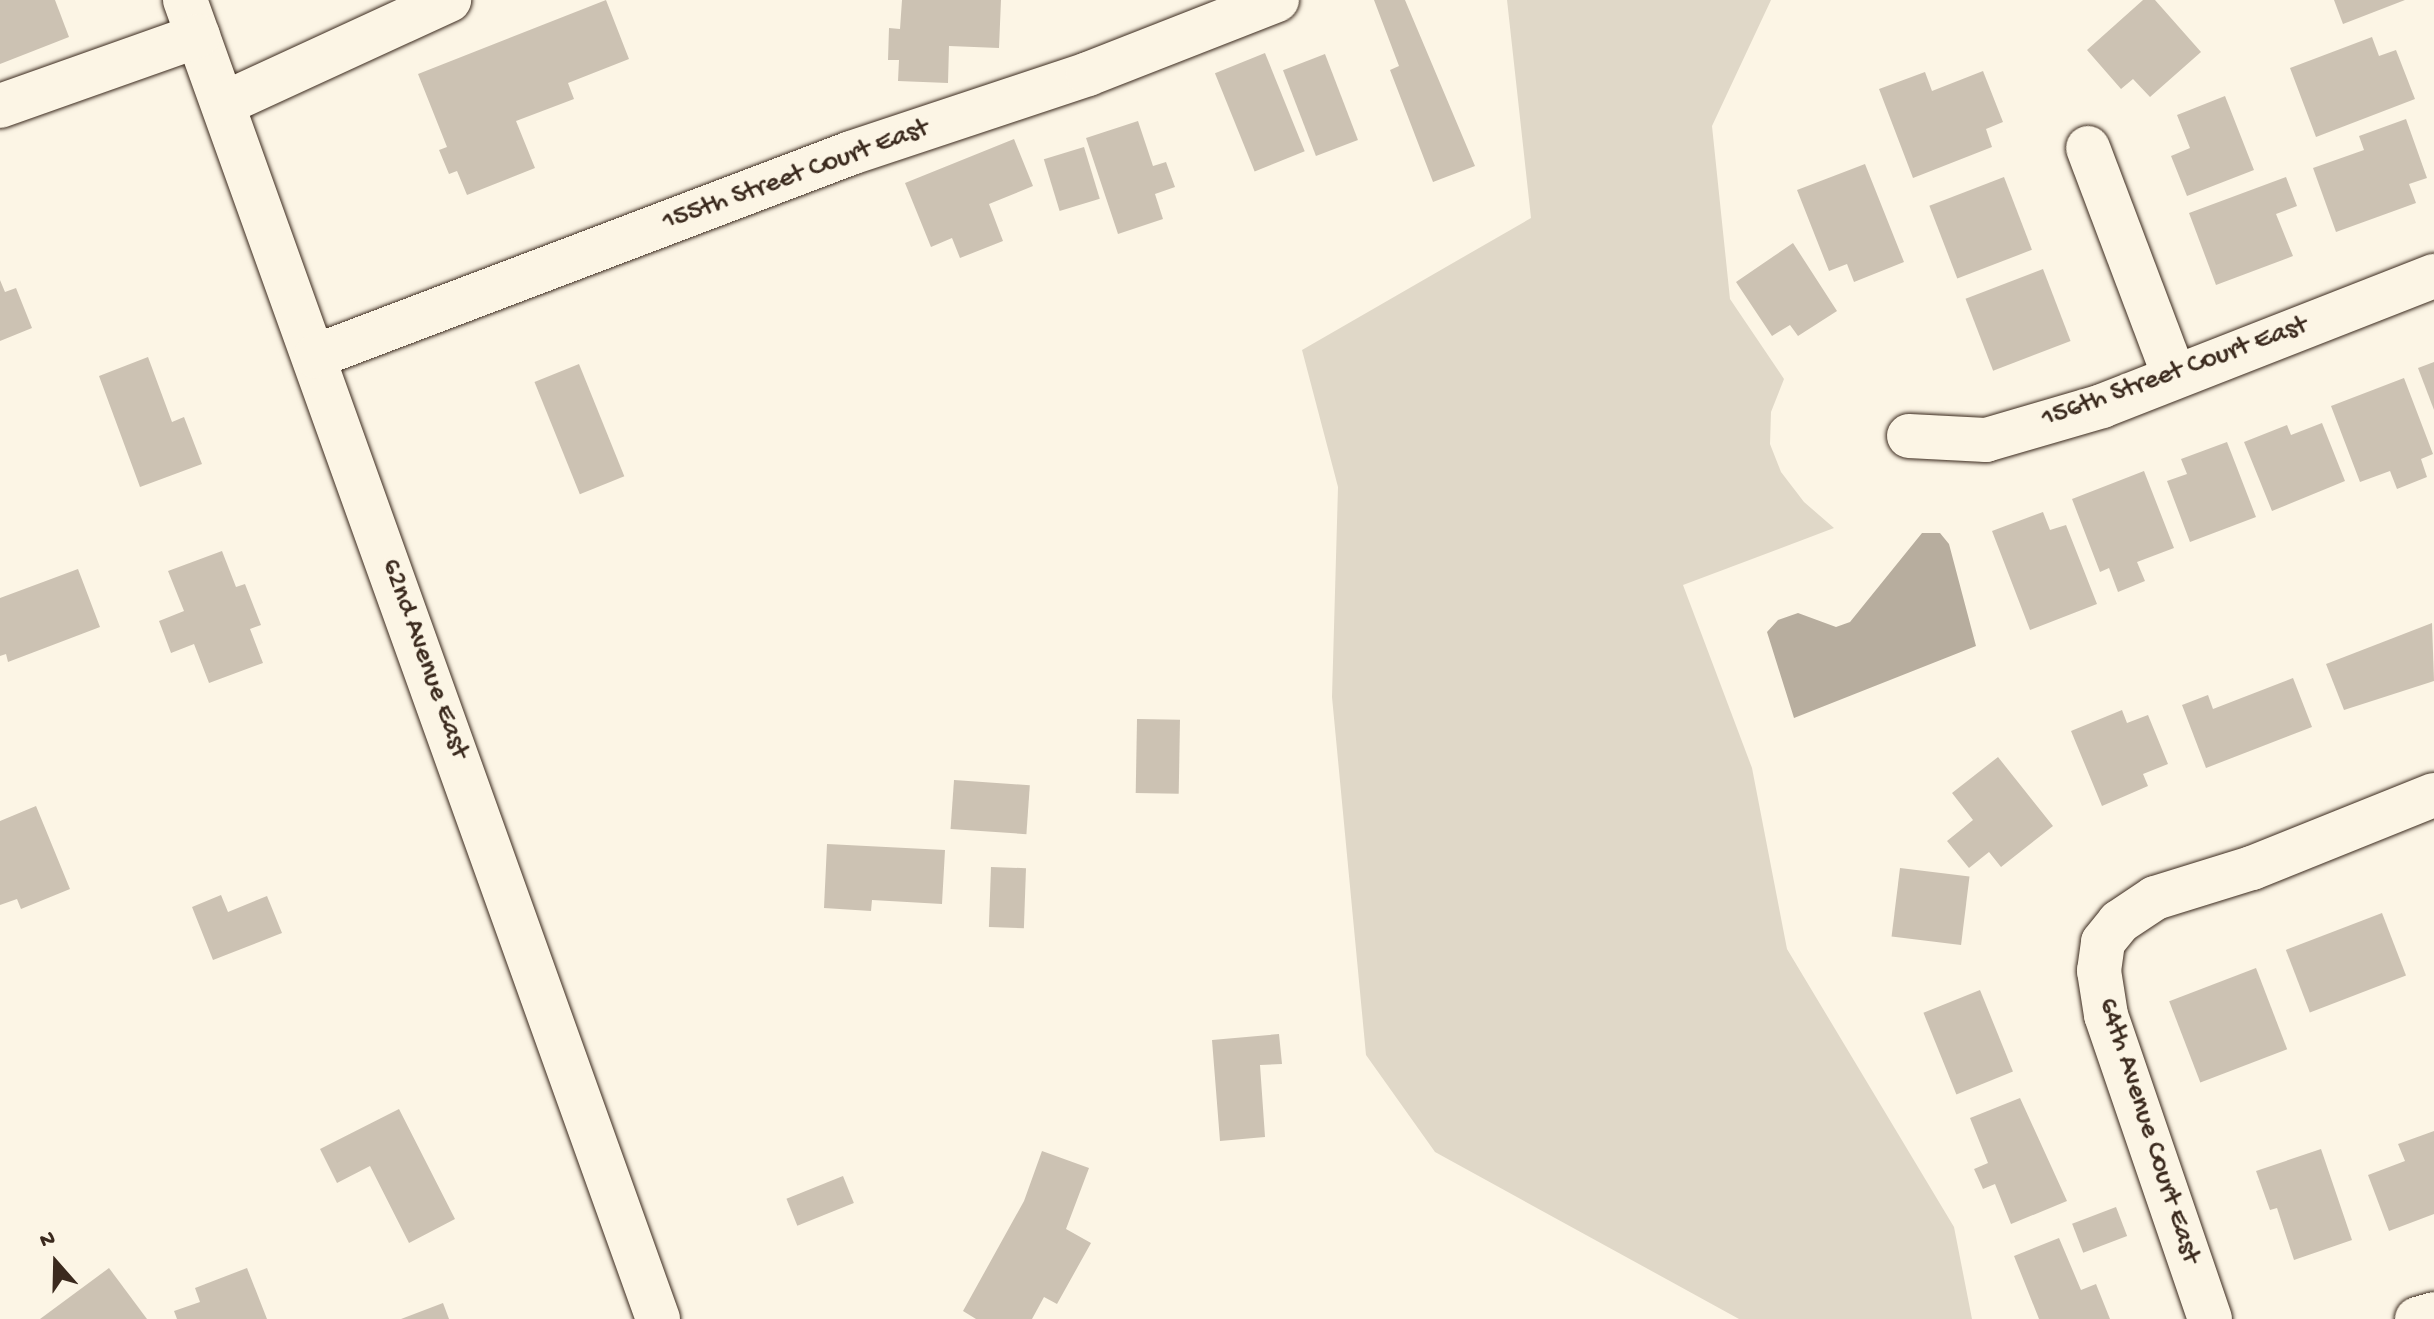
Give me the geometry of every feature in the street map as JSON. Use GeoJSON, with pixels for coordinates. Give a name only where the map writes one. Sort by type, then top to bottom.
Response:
{"type":"FeatureCollection","features":[{"type":"Feature","properties":{"kind":"street"},"geometry":{"type":"LineString","coordinates":[[223,104],[449,0]]}},
{"type":"Feature","properties":{"kind":"street","name":"155th Street Court East"},"geometry":{"type":"LineString","coordinates":[[316,356],[851,153],[1088,74],[1277,0]]}},
{"type":"Feature","properties":{"kind":"street"},"geometry":{"type":"LineString","coordinates":[[0,106],[192,18]]}},
{"type":"Feature","properties":{"kind":"street","name":"62nd Avenue East"},"geometry":{"type":"LineString","coordinates":[[192,18],[316,356],[658,1319]]}},
{"type":"Feature","properties":{"kind":"street"},"geometry":{"type":"LineString","coordinates":[[2088,148],[2174,375]]}},
{"type":"Feature","properties":{"kind":"street","name":"156th Street Court East"},"geometry":{"type":"LineString","coordinates":[[1909,436],[1986,440],[2102,406],[2174,375],[2434,276]]}},
{"type":"Feature","properties":{"kind":"street","name":"64th Avenue Court East"},"geometry":{"type":"LineString","coordinates":[[2210,1319],[2106,1015],[2099,971],[2103,942],[2119,922],[2155,898],[2252,868],[2434,795]]}},
{"type":"Feature","properties":{"kind":"street"},"geometry":{"type":"LineString","coordinates":[[2417,1319],[2434,1314]]}},
{"type":"Feature","properties":{"kind":"shaded area"},"geometry":{"type":"Polygon","coordinates":[[[1507,0],[1771,0],[1712,126],[1730,299],[1784,379],[1771,412],[1770,444],[1781,472],[1804,502],[1834,528],[1683,585],[1752,768],[1787,949],[1954,1227],[1972,1319],[1739,1319],[1435,1152],[1366,1055],[1332,697],[1338,487],[1302,350],[1531,218],[1507,0]]]}},
{"type":"Feature","properties":{"kind":"shaded area"},"geometry":{"type":"Polygon","coordinates":[[[1922,533],[1940,533],[1949,544],[1976,646],[1794,718],[1767,632],[1778,620],[1798,613],[1836,627],[1850,622],[1922,533]]]}},
{"type":"Feature","properties":{"kind":"building"},"geometry":{"type":"Polygon","coordinates":[[[0,0],[55,0],[69,37],[0,64],[0,0]]]}},
{"type":"Feature","properties":{"kind":"building"},"geometry":{"type":"Polygon","coordinates":[[[606,0],[629,59],[568,83],[574,99],[516,121],[535,168],[467,195],[457,171],[449,174],[439,150],[447,147],[418,74],[606,0]]]}},
{"type":"Feature","properties":{"kind":"building"},"geometry":{"type":"Polygon","coordinates":[[[902,0],[1001,0],[999,48],[949,46],[948,83],[898,81],[899,60],[888,60],[889,28],[900,29],[902,0]]]}},
{"type":"Feature","properties":{"kind":"building"},"geometry":{"type":"Polygon","coordinates":[[[1374,0],[1405,0],[1475,166],[1433,182],[1390,70],[1399,66],[1374,0]]]}},
{"type":"Feature","properties":{"kind":"building"},"geometry":{"type":"Polygon","coordinates":[[[2143,0],[2155,0],[2201,52],[2150,97],[2133,79],[2121,89],[2087,50],[2143,0]]]}},
{"type":"Feature","properties":{"kind":"building"},"geometry":{"type":"Polygon","coordinates":[[[2334,0],[2405,0],[2343,24],[2334,0]]]}},
{"type":"Feature","properties":{"kind":"building"},"geometry":{"type":"Polygon","coordinates":[[[2372,37],[2379,56],[2396,50],[2415,99],[2316,137],[2290,68],[2372,37]]]}},
{"type":"Feature","properties":{"kind":"building"},"geometry":{"type":"Polygon","coordinates":[[[1265,53],[1305,151],[1255,172],[1215,73],[1265,53]]]}},
{"type":"Feature","properties":{"kind":"building"},"geometry":{"type":"Polygon","coordinates":[[[1325,54],[1358,140],[1316,156],[1283,70],[1325,54]]]}},
{"type":"Feature","properties":{"kind":"building"},"geometry":{"type":"Polygon","coordinates":[[[1983,71],[2003,122],[1986,129],[1992,147],[1913,178],[1879,89],[1925,72],[1932,91],[1983,71]]]}},
{"type":"Feature","properties":{"kind":"building"},"geometry":{"type":"Polygon","coordinates":[[[2225,96],[2254,170],[2187,196],[2171,156],[2190,148],[2177,115],[2225,96]]]}},
{"type":"Feature","properties":{"kind":"building"},"geometry":{"type":"Polygon","coordinates":[[[2406,119],[2427,178],[2409,184],[2416,203],[2336,232],[2313,168],[2364,150],[2359,136],[2406,119]]]}},
{"type":"Feature","properties":{"kind":"building"},"geometry":{"type":"Polygon","coordinates":[[[1138,121],[1153,166],[1166,162],[1175,187],[1155,194],[1163,219],[1118,234],[1086,138],[1138,121]]]}},
{"type":"Feature","properties":{"kind":"building"},"geometry":{"type":"Polygon","coordinates":[[[1014,139],[1033,186],[989,204],[1003,241],[960,258],[952,238],[931,247],[905,183],[1014,139]]]}},
{"type":"Feature","properties":{"kind":"building"},"geometry":{"type":"Polygon","coordinates":[[[1084,147],[1100,199],[1060,211],[1044,159],[1084,147]]]}},
{"type":"Feature","properties":{"kind":"building"},"geometry":{"type":"Polygon","coordinates":[[[1865,164],[1904,262],[1854,282],[1847,264],[1829,271],[1797,190],[1865,164]]]}},
{"type":"Feature","properties":{"kind":"building"},"geometry":{"type":"Polygon","coordinates":[[[2004,177],[2032,250],[1957,278],[1929,206],[2004,177]]]}},
{"type":"Feature","properties":{"kind":"building"},"geometry":{"type":"Polygon","coordinates":[[[2286,177],[2297,206],[2276,214],[2293,256],[2216,285],[2189,213],[2286,177]]]}},
{"type":"Feature","properties":{"kind":"building"},"geometry":{"type":"Polygon","coordinates":[[[1793,243],[1837,311],[1798,336],[1790,325],[1772,336],[1736,282],[1793,243]]]}},
{"type":"Feature","properties":{"kind":"building"},"geometry":{"type":"Polygon","coordinates":[[[2043,269],[2071,341],[1993,371],[1966,299],[2043,269]]]}},
{"type":"Feature","properties":{"kind":"building"},"geometry":{"type":"Polygon","coordinates":[[[0,280],[5,292],[16,288],[32,328],[0,341],[0,280]]]}},
{"type":"Feature","properties":{"kind":"building"},"geometry":{"type":"Polygon","coordinates":[[[148,357],[172,422],[184,417],[202,464],[140,487],[99,376],[148,357]]]}},
{"type":"Feature","properties":{"kind":"building"},"geometry":{"type":"Polygon","coordinates":[[[2434,362],[2434,410],[2418,368],[2434,362]]]}},
{"type":"Feature","properties":{"kind":"building"},"geometry":{"type":"Polygon","coordinates":[[[579,364],[624,476],[580,494],[534,382],[579,364]]]}},
{"type":"Feature","properties":{"kind":"building"},"geometry":{"type":"Polygon","coordinates":[[[2404,378],[2433,454],[2421,459],[2427,477],[2397,489],[2390,471],[2360,482],[2331,406],[2404,378]]]}},
{"type":"Feature","properties":{"kind":"building"},"geometry":{"type":"Polygon","coordinates":[[[2322,423],[2345,481],[2272,511],[2244,442],[2287,425],[2291,435],[2322,423]]]}},
{"type":"Feature","properties":{"kind":"building"},"geometry":{"type":"Polygon","coordinates":[[[2227,442],[2256,517],[2190,542],[2167,481],[2187,474],[2181,459],[2227,442]]]}},
{"type":"Feature","properties":{"kind":"building"},"geometry":{"type":"Polygon","coordinates":[[[2144,471],[2174,548],[2137,562],[2145,581],[2118,592],[2109,568],[2100,572],[2072,499],[2144,471]]]}},
{"type":"Feature","properties":{"kind":"building"},"geometry":{"type":"Polygon","coordinates":[[[2043,512],[2050,530],[2066,525],[2097,604],[2030,630],[1992,531],[2043,512]]]}},
{"type":"Feature","properties":{"kind":"building"},"geometry":{"type":"Polygon","coordinates":[[[222,551],[236,587],[245,584],[261,625],[250,629],[263,663],[209,683],[194,644],[171,653],[159,621],[184,611],[168,571],[222,551]]]}},
{"type":"Feature","properties":{"kind":"building"},"geometry":{"type":"Polygon","coordinates":[[[78,569],[100,627],[8,662],[6,654],[0,656],[0,598],[78,569]]]}},
{"type":"Feature","properties":{"kind":"building"},"geometry":{"type":"Polygon","coordinates":[[[2432,623],[2434,681],[2344,710],[2326,664],[2432,623]]]}},
{"type":"Feature","properties":{"kind":"building"},"geometry":{"type":"Polygon","coordinates":[[[2293,678],[2312,727],[2206,768],[2182,705],[2208,695],[2213,709],[2293,678]]]}},
{"type":"Feature","properties":{"kind":"building"},"geometry":{"type":"Polygon","coordinates":[[[2122,710],[2127,723],[2148,715],[2168,764],[2143,774],[2148,786],[2102,806],[2071,731],[2122,710]]]}},
{"type":"Feature","properties":{"kind":"building"},"geometry":{"type":"Polygon","coordinates":[[[1137,719],[1180,720],[1179,794],[1136,793],[1137,719]]]}},
{"type":"Feature","properties":{"kind":"building"},"geometry":{"type":"Polygon","coordinates":[[[1998,757],[2053,826],[2001,867],[1989,852],[1969,868],[1947,841],[1973,820],[1952,793],[1998,757]]]}},
{"type":"Feature","properties":{"kind":"building"},"geometry":{"type":"Polygon","coordinates":[[[954,780],[1030,785],[1026,834],[951,829],[954,780]]]}},
{"type":"Feature","properties":{"kind":"building"},"geometry":{"type":"Polygon","coordinates":[[[36,806],[70,889],[21,909],[17,899],[0,905],[0,821],[36,806]]]}},
{"type":"Feature","properties":{"kind":"building"},"geometry":{"type":"Polygon","coordinates":[[[827,844],[945,850],[942,904],[872,900],[871,911],[824,908],[827,844]]]}},
{"type":"Feature","properties":{"kind":"building"},"geometry":{"type":"Polygon","coordinates":[[[991,867],[1026,868],[1024,928],[989,927],[991,867]]]}},
{"type":"Feature","properties":{"kind":"building"},"geometry":{"type":"Polygon","coordinates":[[[1900,868],[1969,877],[1961,945],[1892,936],[1900,868]]]}},
{"type":"Feature","properties":{"kind":"building"},"geometry":{"type":"Polygon","coordinates":[[[221,895],[228,912],[267,896],[282,933],[213,960],[192,907],[221,895]]]}},
{"type":"Feature","properties":{"kind":"building"},"geometry":{"type":"Polygon","coordinates":[[[2382,913],[2406,976],[2310,1012],[2286,950],[2382,913]]]}},
{"type":"Feature","properties":{"kind":"building"},"geometry":{"type":"Polygon","coordinates":[[[2256,968],[2287,1049],[2200,1083],[2169,1001],[2256,968]]]}},
{"type":"Feature","properties":{"kind":"building"},"geometry":{"type":"Polygon","coordinates":[[[1980,990],[2013,1072],[1956,1094],[1923,1013],[1980,990]]]}},
{"type":"Feature","properties":{"kind":"building"},"geometry":{"type":"Polygon","coordinates":[[[1279,1034],[1282,1064],[1260,1065],[1265,1137],[1220,1141],[1212,1040],[1279,1034]]]}},
{"type":"Feature","properties":{"kind":"building"},"geometry":{"type":"Polygon","coordinates":[[[2020,1098],[2067,1201],[2011,1224],[1995,1184],[1983,1189],[1974,1169],[1988,1163],[1970,1118],[2020,1098]]]}},
{"type":"Feature","properties":{"kind":"building"},"geometry":{"type":"Polygon","coordinates":[[[399,1109],[455,1219],[409,1243],[370,1166],[337,1183],[320,1149],[399,1109]]]}},
{"type":"Feature","properties":{"kind":"building"},"geometry":{"type":"Polygon","coordinates":[[[2434,1131],[2434,1214],[2389,1231],[2368,1175],[2405,1161],[2398,1144],[2434,1131]]]}},
{"type":"Feature","properties":{"kind":"building"},"geometry":{"type":"Polygon","coordinates":[[[2321,1149],[2352,1240],[2294,1260],[2277,1208],[2270,1210],[2256,1171],[2321,1149]]]}},
{"type":"Feature","properties":{"kind":"building"},"geometry":{"type":"Polygon","coordinates":[[[1042,1151],[1089,1168],[1066,1229],[1091,1243],[1057,1304],[1044,1297],[1032,1319],[976,1319],[963,1311],[1024,1201],[1042,1151]]]}},
{"type":"Feature","properties":{"kind":"building"},"geometry":{"type":"Polygon","coordinates":[[[843,1176],[854,1203],[797,1226],[786,1199],[843,1176]]]}},
{"type":"Feature","properties":{"kind":"building"},"geometry":{"type":"Polygon","coordinates":[[[2116,1207],[2127,1236],[2083,1253],[2072,1224],[2116,1207]]]}},
{"type":"Feature","properties":{"kind":"building"},"geometry":{"type":"Polygon","coordinates":[[[2059,1238],[2081,1290],[2096,1284],[2110,1319],[2039,1319],[2014,1256],[2059,1238]]]}},
{"type":"Feature","properties":{"kind":"building"},"geometry":{"type":"Polygon","coordinates":[[[109,1268],[147,1319],[40,1319],[109,1268]]]}},
{"type":"Feature","properties":{"kind":"building"},"geometry":{"type":"Polygon","coordinates":[[[247,1268],[267,1319],[177,1319],[174,1311],[200,1302],[195,1288],[247,1268]]]}},
{"type":"Feature","properties":{"kind":"building"},"geometry":{"type":"Polygon","coordinates":[[[443,1303],[449,1319],[401,1319],[443,1303]]]}}]}
